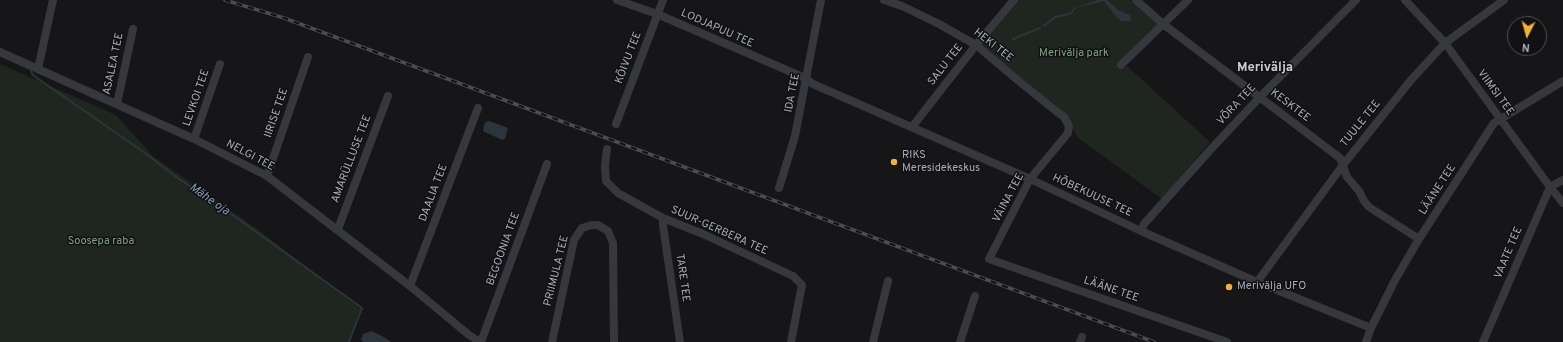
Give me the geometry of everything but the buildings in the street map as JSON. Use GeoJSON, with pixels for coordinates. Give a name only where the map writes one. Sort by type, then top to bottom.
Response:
{"type":"FeatureCollection","features":[{"type":"Feature","properties":{"kind":"street"},"geometry":{"type":"LineString","coordinates":[[38,69],[53,0]]}},
{"type":"Feature","properties":{"kind":"street","name":"LODJAPUU TEE"},"geometry":{"type":"LineString","coordinates":[[617,0],[657,14],[806,80]]}},
{"type":"Feature","properties":{"kind":"street","name":"KÕIVU TEE"},"geometry":{"type":"LineString","coordinates":[[616,124],[663,0]]}},
{"type":"Feature","properties":{"kind":"street","name":"IDA TEE"},"geometry":{"type":"LineString","coordinates":[[779,188],[795,136],[821,0]]}},
{"type":"Feature","properties":{"kind":"street","name":"HEKI TEE"},"geometry":{"type":"LineString","coordinates":[[884,0],[904,3],[976,45],[1064,117],[1069,126],[1068,133]]}},
{"type":"Feature","properties":{"kind":"street","name":"SALU TEE"},"geometry":{"type":"LineString","coordinates":[[912,127],[976,45],[1014,0]]}},
{"type":"Feature","properties":{"kind":"street","name":"KESKTEE"},"geometry":{"type":"LineString","coordinates":[[1136,0],[1163,24],[1340,158],[1347,177],[1359,191],[1369,207],[1418,240]]}},
{"type":"Feature","properties":{"kind":"street"},"geometry":{"type":"LineString","coordinates":[[1121,65],[1188,0]]}},
{"type":"Feature","properties":{"kind":"street","name":"VÕRA TEE"},"geometry":{"type":"LineString","coordinates":[[1141,231],[1144,224],[1165,200],[1260,97],[1356,0]]}},
{"type":"Feature","properties":{"kind":"street","name":"VIIMSI TEE"},"geometry":{"type":"LineString","coordinates":[[1405,0],[1445,43],[1563,203]]}},
{"type":"Feature","properties":{"kind":"street","name":"TUULE TEE"},"geometry":{"type":"LineString","coordinates":[[1257,282],[1342,165],[1411,80],[1445,43],[1504,0]]}},
{"type":"Feature","properties":{"kind":"street","name":"ASALEA TEE"},"geometry":{"type":"LineString","coordinates":[[117,104],[133,29]]}},
{"type":"Feature","properties":{"kind":"street","name":"NELGI TEE"},"geometry":{"type":"LineString","coordinates":[[0,52],[194,139],[267,176],[338,229],[469,335],[480,342]]}},
{"type":"Feature","properties":{"kind":"street","name":"IIRISE TEE"},"geometry":{"type":"LineString","coordinates":[[267,176],[308,57]]}},
{"type":"Feature","properties":{"kind":"street","name":"LEVKOI TEE"},"geometry":{"type":"LineString","coordinates":[[194,139],[220,64]]}},
{"type":"Feature","properties":{"kind":"street","name":"HÕBEKUUSE TEE"},"geometry":{"type":"LineString","coordinates":[[806,80],[1030,179],[1141,231],[1257,282],[1371,328]]}},
{"type":"Feature","properties":{"kind":"street","name":"LÄÄNE TEE"},"geometry":{"type":"LineString","coordinates":[[1366,342],[1371,328],[1395,280],[1418,240],[1494,123],[1563,81]]}},
{"type":"Feature","properties":{"kind":"street","name":"AMARÜLLUSE TEE"},"geometry":{"type":"LineString","coordinates":[[338,229],[388,96]]}},
{"type":"Feature","properties":{"kind":"street","name":"DAALIA TEE"},"geometry":{"type":"LineString","coordinates":[[410,286],[478,108]]}},
{"type":"Feature","properties":{"kind":"street","name":"VÄINA TEE"},"geometry":{"type":"LineString","coordinates":[[989,259],[1030,179],[1068,133]]}},
{"type":"Feature","properties":{"kind":"street","name":"SUUR-GERBERA TEE"},"geometry":{"type":"LineString","coordinates":[[607,149],[605,166],[606,180],[618,193],[663,218],[703,234],[793,276],[802,285],[791,342]]}},
{"type":"Feature","properties":{"kind":"street","name":"BEGOONIA TEE"},"geometry":{"type":"LineString","coordinates":[[480,342],[547,164]]}},
{"type":"Feature","properties":{"kind":"street"},"geometry":{"type":"LineString","coordinates":[[1550,187],[1563,180]]}},
{"type":"Feature","properties":{"kind":"street","name":"VAATE TEE"},"geometry":{"type":"LineString","coordinates":[[1483,342],[1550,187]]}},
{"type":"Feature","properties":{"kind":"street","name":"TARE TEE"},"geometry":{"type":"LineString","coordinates":[[663,218],[680,342]]}},
{"type":"Feature","properties":{"kind":"street","name":"PRIIMULA TEE"},"geometry":{"type":"LineString","coordinates":[[552,342],[574,240],[582,228],[592,225],[598,225],[608,231],[613,243],[614,342]]}},
{"type":"Feature","properties":{"kind":"street","name":"LÄÄNE TEE"},"geometry":{"type":"LineString","coordinates":[[989,259],[1227,342]]}},
{"type":"Feature","properties":{"kind":"street"},"geometry":{"type":"LineString","coordinates":[[873,342],[888,281]]}},
{"type":"Feature","properties":{"kind":"street"},"geometry":{"type":"LineString","coordinates":[[960,342],[975,296]]}},
{"type":"Feature","properties":{"kind":"green space","name":"Merivälja park"},"geometry":{"type":"Polygon","coordinates":[[[1019,0],[1130,0],[1163,29],[1126,65],[1210,142],[1162,199],[1077,137],[1069,121],[980,46],[1019,0]]]}},
{"type":"Feature","properties":{"kind":"green space","name":"Soosepa raba"},"geometry":{"type":"Polygon","coordinates":[[[0,64],[116,115],[154,157],[257,229],[361,309],[349,342],[0,342],[0,64]]]}},
{"type":"Feature","properties":{"kind":"shaded area"},"geometry":{"type":"Polygon","coordinates":[[[1098,0],[1107,0],[1118,10],[1130,15],[1130,21],[1122,21],[1117,18],[1104,1],[1075,8],[1098,0]]]}},
{"type":"Feature","properties":{"kind":"shaded area"},"geometry":{"type":"Polygon","coordinates":[[[489,121],[508,128],[505,139],[502,140],[483,131],[484,125],[489,121]]]}},
{"type":"Feature","properties":{"kind":"shaded area"},"geometry":{"type":"Polygon","coordinates":[[[371,331],[391,342],[363,342],[361,339],[363,334],[371,331]]]}},
{"type":"Feature","properties":{"kind":"waterway"},"geometry":{"type":"LineString","coordinates":[[1071,13],[1075,8]]}},
{"type":"Feature","properties":{"kind":"waterway"},"geometry":{"type":"LineString","coordinates":[[1044,26],[1055,17],[1069,14]]}},
{"type":"Feature","properties":{"kind":"waterway"},"geometry":{"type":"LineString","coordinates":[[1013,39],[1040,28]]}},
{"type":"Feature","properties":{"kind":"waterway","name":"Mähe oja"},"geometry":{"type":"LineString","coordinates":[[31,69],[32,74],[37,78],[145,153],[179,179],[226,210],[362,308],[349,342]]}},
{"type":"Feature","properties":{"kind":"railway"},"geometry":{"type":"LineString","coordinates":[[225,0],[284,18],[1154,342]]}},
{"type":"Feature","properties":{"kind":"place","name":"RIKS Meresidekeskus"},"geometry":{"type":"Point","coordinates":[894,162]}},
{"type":"Feature","properties":{"kind":"place","name":"Merivälja UFO"},"geometry":{"type":"Point","coordinates":[1229,287]}},
{"type":"Feature","properties":{"kind":"district","name":"Merivälja"},"geometry":{"type":"Point","coordinates":[1265,68]}}]}
